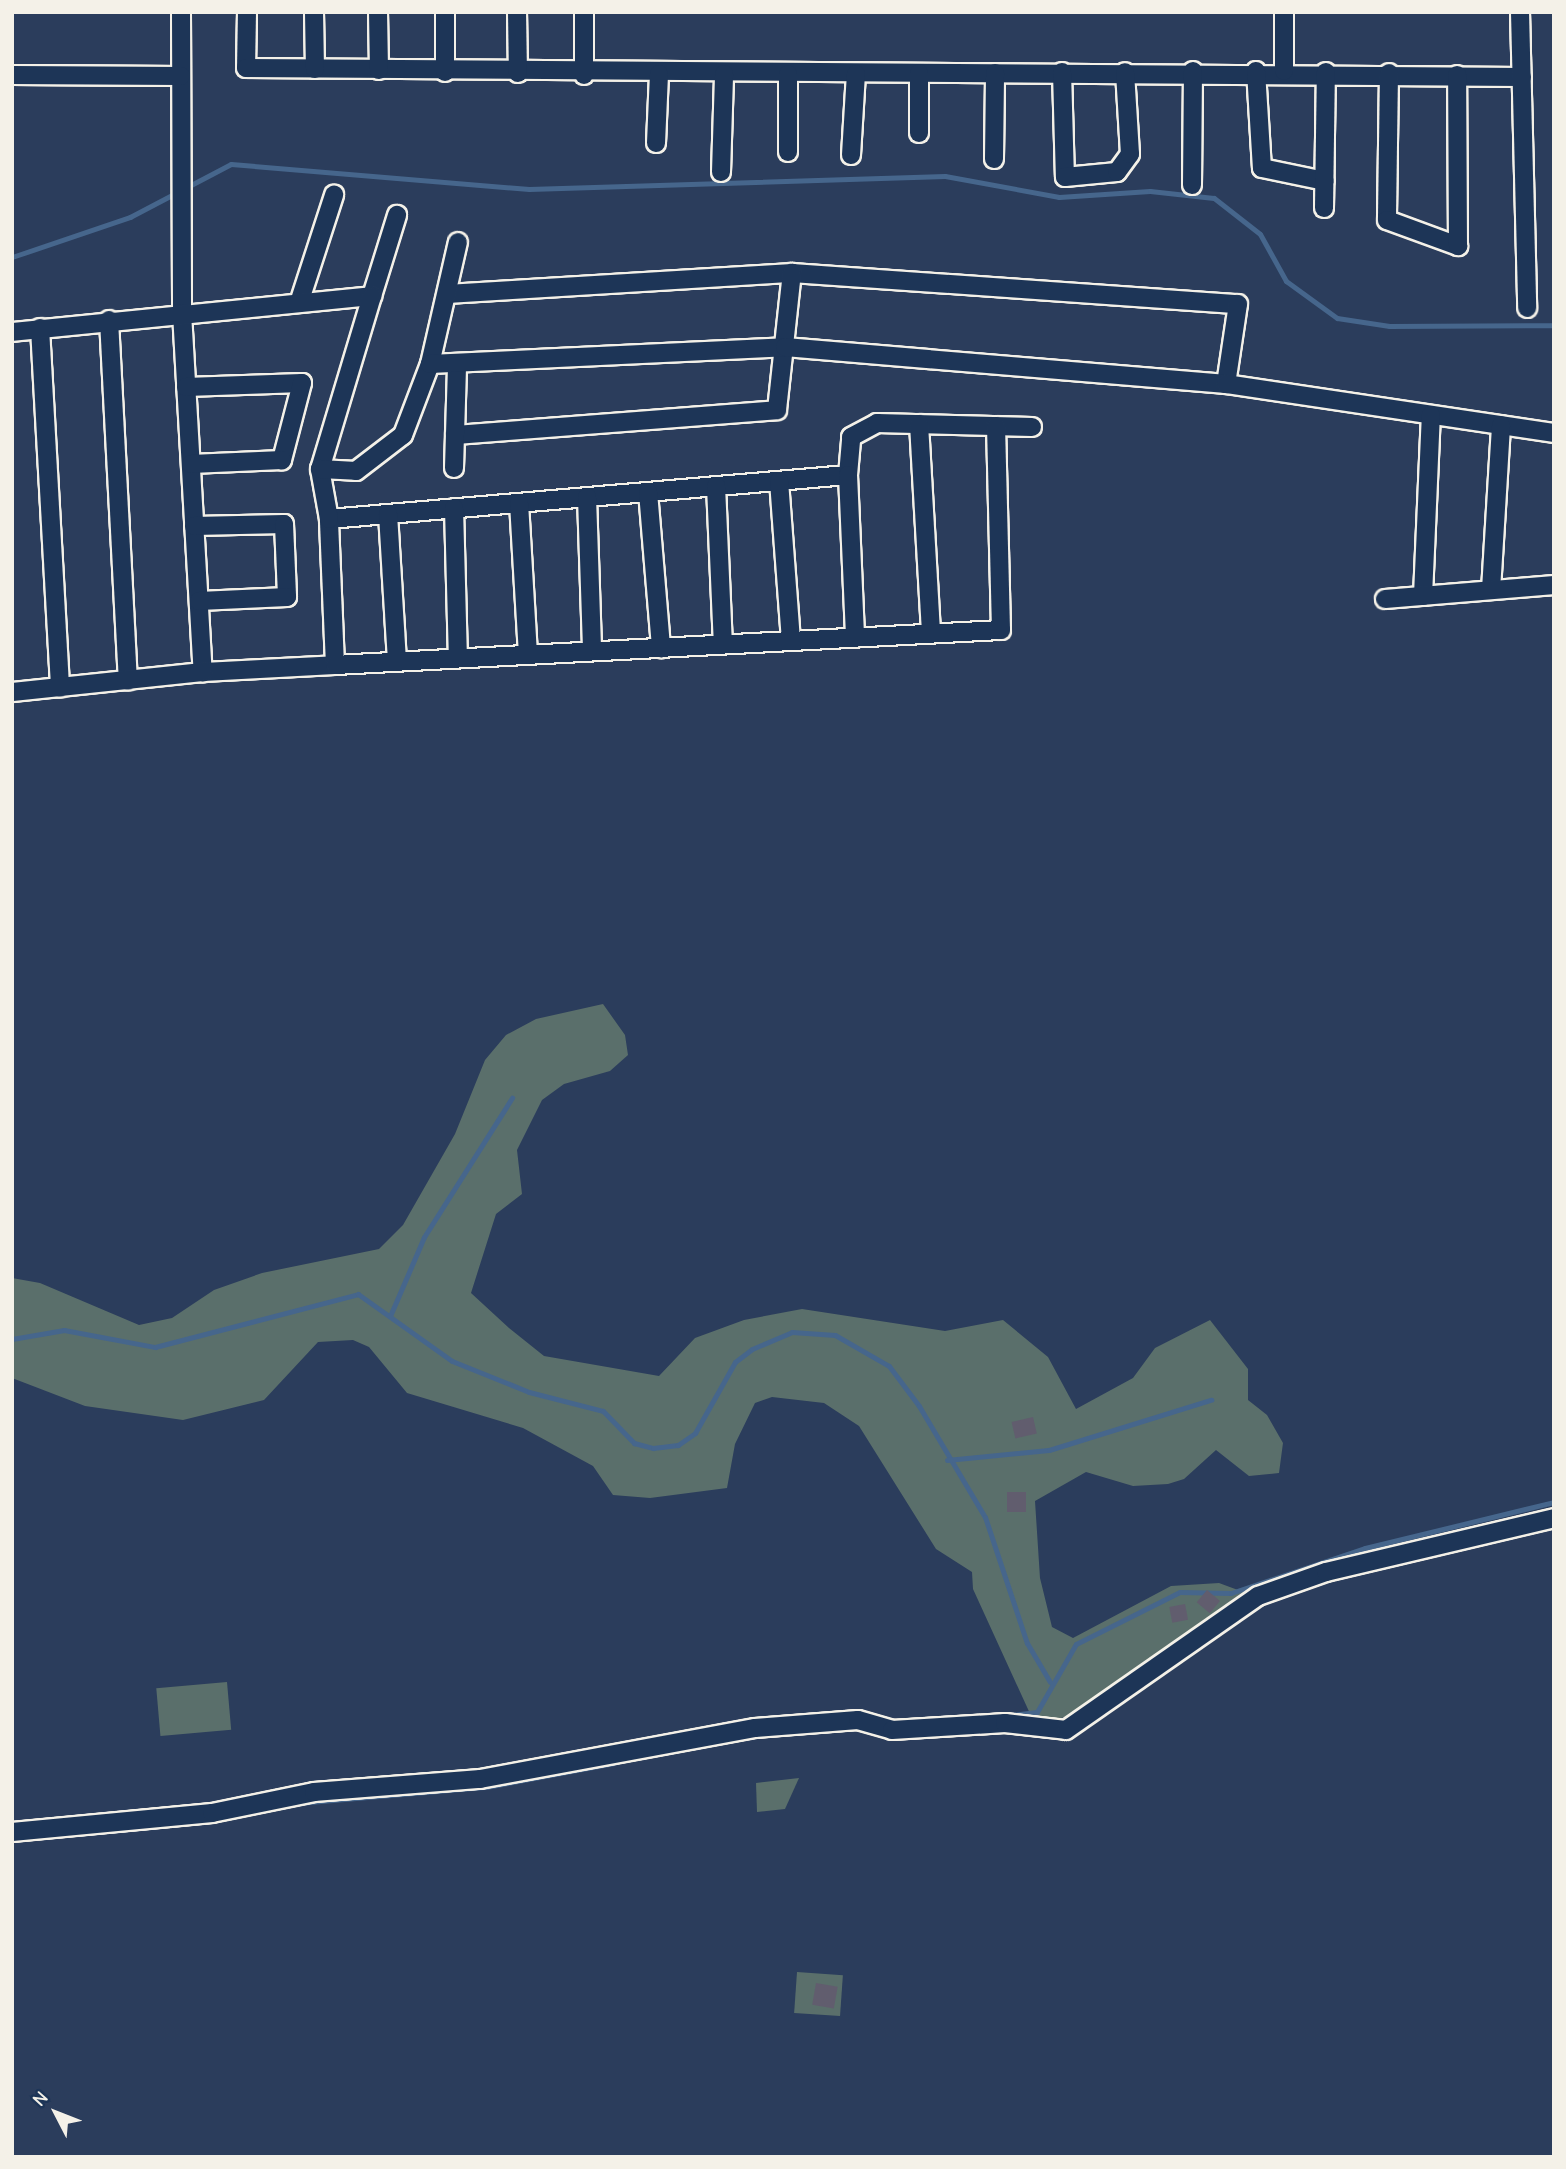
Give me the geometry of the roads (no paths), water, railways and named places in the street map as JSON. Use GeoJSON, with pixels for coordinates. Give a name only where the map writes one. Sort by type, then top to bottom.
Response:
{"type":"FeatureCollection","features":[{"type":"Feature","properties":{"kind":"street"},"geometry":{"type":"LineString","coordinates":[[181,12],[182,313],[203,672]]}},
{"type":"Feature","properties":{"kind":"street"},"geometry":{"type":"LineString","coordinates":[[247,12],[246,68],[584,75],[1284,71],[1522,77]]}},
{"type":"Feature","properties":{"kind":"street"},"geometry":{"type":"LineString","coordinates":[[314,12],[315,69]]}},
{"type":"Feature","properties":{"kind":"street"},"geometry":{"type":"LineString","coordinates":[[378,12],[379,70]]}},
{"type":"Feature","properties":{"kind":"street"},"geometry":{"type":"LineString","coordinates":[[444,12],[445,72]]}},
{"type":"Feature","properties":{"kind":"street"},"geometry":{"type":"LineString","coordinates":[[517,12],[518,73]]}},
{"type":"Feature","properties":{"kind":"street"},"geometry":{"type":"LineString","coordinates":[[584,12],[584,75]]}},
{"type":"Feature","properties":{"kind":"street"},"geometry":{"type":"LineString","coordinates":[[1284,12],[1284,71]]}},
{"type":"Feature","properties":{"kind":"street"},"geometry":{"type":"LineString","coordinates":[[1520,12],[1527,308]]}},
{"type":"Feature","properties":{"kind":"street"},"geometry":{"type":"LineString","coordinates":[[1192,185],[1193,71]]}},
{"type":"Feature","properties":{"kind":"street"},"geometry":{"type":"LineString","coordinates":[[1256,71],[1262,168],[1325,181]]}},
{"type":"Feature","properties":{"kind":"street"},"geometry":{"type":"LineString","coordinates":[[1062,72],[1065,177],[1117,172],[1130,155],[1125,72]]}},
{"type":"Feature","properties":{"kind":"street"},"geometry":{"type":"LineString","coordinates":[[1324,208],[1326,72]]}},
{"type":"Feature","properties":{"kind":"street"},"geometry":{"type":"LineString","coordinates":[[919,73],[919,133]]}},
{"type":"Feature","properties":{"kind":"street"},"geometry":{"type":"LineString","coordinates":[[994,159],[995,73]]}},
{"type":"Feature","properties":{"kind":"street"},"geometry":{"type":"LineString","coordinates":[[1389,73],[1387,220],[1458,246],[1457,75]]}},
{"type":"Feature","properties":{"kind":"street"},"geometry":{"type":"LineString","coordinates":[[721,172],[724,74]]}},
{"type":"Feature","properties":{"kind":"street"},"geometry":{"type":"LineString","coordinates":[[788,74],[788,152]]}},
{"type":"Feature","properties":{"kind":"street"},"geometry":{"type":"LineString","coordinates":[[851,155],[856,74]]}},
{"type":"Feature","properties":{"kind":"street"},"geometry":{"type":"LineString","coordinates":[[12,75],[181,76]]}},
{"type":"Feature","properties":{"kind":"street"},"geometry":{"type":"LineString","coordinates":[[656,143],[659,75]]}},
{"type":"Feature","properties":{"kind":"street"},"geometry":{"type":"LineString","coordinates":[[299,303],[334,195]]}},
{"type":"Feature","properties":{"kind":"street"},"geometry":{"type":"LineString","coordinates":[[335,665],[329,519],[320,469],[397,215]]}},
{"type":"Feature","properties":{"kind":"street"},"geometry":{"type":"LineString","coordinates":[[320,469],[356,471],[403,435],[430,365],[458,242]]}},
{"type":"Feature","properties":{"kind":"street"},"geometry":{"type":"LineString","coordinates":[[447,294],[792,273],[1238,304],[1226,384]]}},
{"type":"Feature","properties":{"kind":"street"},"geometry":{"type":"LineString","coordinates":[[455,435],[777,410],[792,273]]}},
{"type":"Feature","properties":{"kind":"street"},"geometry":{"type":"LineString","coordinates":[[12,332],[109,320],[372,296]]}},
{"type":"Feature","properties":{"kind":"street"},"geometry":{"type":"LineString","coordinates":[[109,320],[128,680]]}},
{"type":"Feature","properties":{"kind":"street"},"geometry":{"type":"LineString","coordinates":[[40,328],[60,687]]}},
{"type":"Feature","properties":{"kind":"street"},"geometry":{"type":"LineString","coordinates":[[430,365],[785,347],[1226,384],[1554,433]]}},
{"type":"Feature","properties":{"kind":"street"},"geometry":{"type":"LineString","coordinates":[[454,468],[457,364]]}},
{"type":"Feature","properties":{"kind":"street"},"geometry":{"type":"LineString","coordinates":[[186,387],[302,383],[282,460],[191,464]]}},
{"type":"Feature","properties":{"kind":"street"},"geometry":{"type":"LineString","coordinates":[[1423,596],[1431,415]]}},
{"type":"Feature","properties":{"kind":"street"},"geometry":{"type":"LineString","coordinates":[[919,424],[931,634]]}},
{"type":"Feature","properties":{"kind":"street"},"geometry":{"type":"LineString","coordinates":[[855,638],[847,446],[863,426],[919,424],[1032,427]]}},
{"type":"Feature","properties":{"kind":"street"},"geometry":{"type":"LineString","coordinates":[[1491,590],[1501,425]]}},
{"type":"Feature","properties":{"kind":"street"},"geometry":{"type":"LineString","coordinates":[[12,692],[203,672],[1001,630],[996,426]]}},
{"type":"Feature","properties":{"kind":"street"},"geometry":{"type":"LineString","coordinates":[[329,519],[848,475]]}},
{"type":"Feature","properties":{"kind":"street"},"geometry":{"type":"LineString","coordinates":[[779,481],[790,641]]}},
{"type":"Feature","properties":{"kind":"street"},"geometry":{"type":"LineString","coordinates":[[716,486],[723,645]]}},
{"type":"Feature","properties":{"kind":"street"},"geometry":{"type":"LineString","coordinates":[[648,492],[661,648]]}},
{"type":"Feature","properties":{"kind":"street"},"geometry":{"type":"LineString","coordinates":[[587,497],[592,651]]}},
{"type":"Feature","properties":{"kind":"street"},"geometry":{"type":"LineString","coordinates":[[519,503],[528,655]]}},
{"type":"Feature","properties":{"kind":"street"},"geometry":{"type":"LineString","coordinates":[[454,509],[458,658]]}},
{"type":"Feature","properties":{"kind":"street"},"geometry":{"type":"LineString","coordinates":[[388,514],[397,662]]}},
{"type":"Feature","properties":{"kind":"street"},"geometry":{"type":"LineString","coordinates":[[194,526],[284,524],[287,597],[199,601]]}},
{"type":"Feature","properties":{"kind":"street"},"geometry":{"type":"LineString","coordinates":[[1385,599],[1554,585]]}},
{"type":"Feature","properties":{"kind":"street"},"geometry":{"type":"LineString","coordinates":[[12,1832],[212,1813],[314,1792],[467,1780],[782,1726],[858,1720],[892,1730],[1004,1723],[1066,1730],[1258,1596],[1326,1572],[1554,1518]]}},
{"type":"Feature","properties":{"kind":"waterway"},"geometry":{"type":"LineString","coordinates":[[12,257],[130,217],[231,164],[529,189],[945,176],[1059,197],[1150,191],[1214,198],[1260,234],[1286,281],[1337,318],[1389,326],[1554,325]]}},
{"type":"Feature","properties":{"kind":"waterway"},"geometry":{"type":"LineString","coordinates":[[390,1316],[424,1237],[512,1098]]}},
{"type":"Feature","properties":{"kind":"waterway"},"geometry":{"type":"LineString","coordinates":[[12,1339],[64,1330],[155,1347],[358,1294],[452,1361],[529,1392],[603,1411],[634,1443],[653,1448],[678,1445],[695,1433],[735,1362],[752,1349],[792,1332],[835,1335],[889,1366],[919,1406],[985,1517],[1027,1643],[1050,1682]]}},
{"type":"Feature","properties":{"kind":"waterway"},"geometry":{"type":"LineString","coordinates":[[947,1460],[1049,1450],[1211,1400]]}},
{"type":"Feature","properties":{"kind":"waterway"},"geometry":{"type":"LineString","coordinates":[[1012,1715],[1037,1712],[1076,1644],[1180,1592],[1231,1593],[1365,1548],[1554,1502]]}},
{"type":"Feature","properties":{"kind":"waterway"},"geometry":{"type":"LineString","coordinates":[[942,1718],[991,1715]]}},
{"type":"Feature","properties":{"kind":"waterway"},"geometry":{"type":"LineString","coordinates":[[298,1803],[486,1787],[614,1763]]}},
{"type":"Feature","properties":{"kind":"waterway"},"geometry":{"type":"LineString","coordinates":[[77,1834],[209,1821]]}}]}
